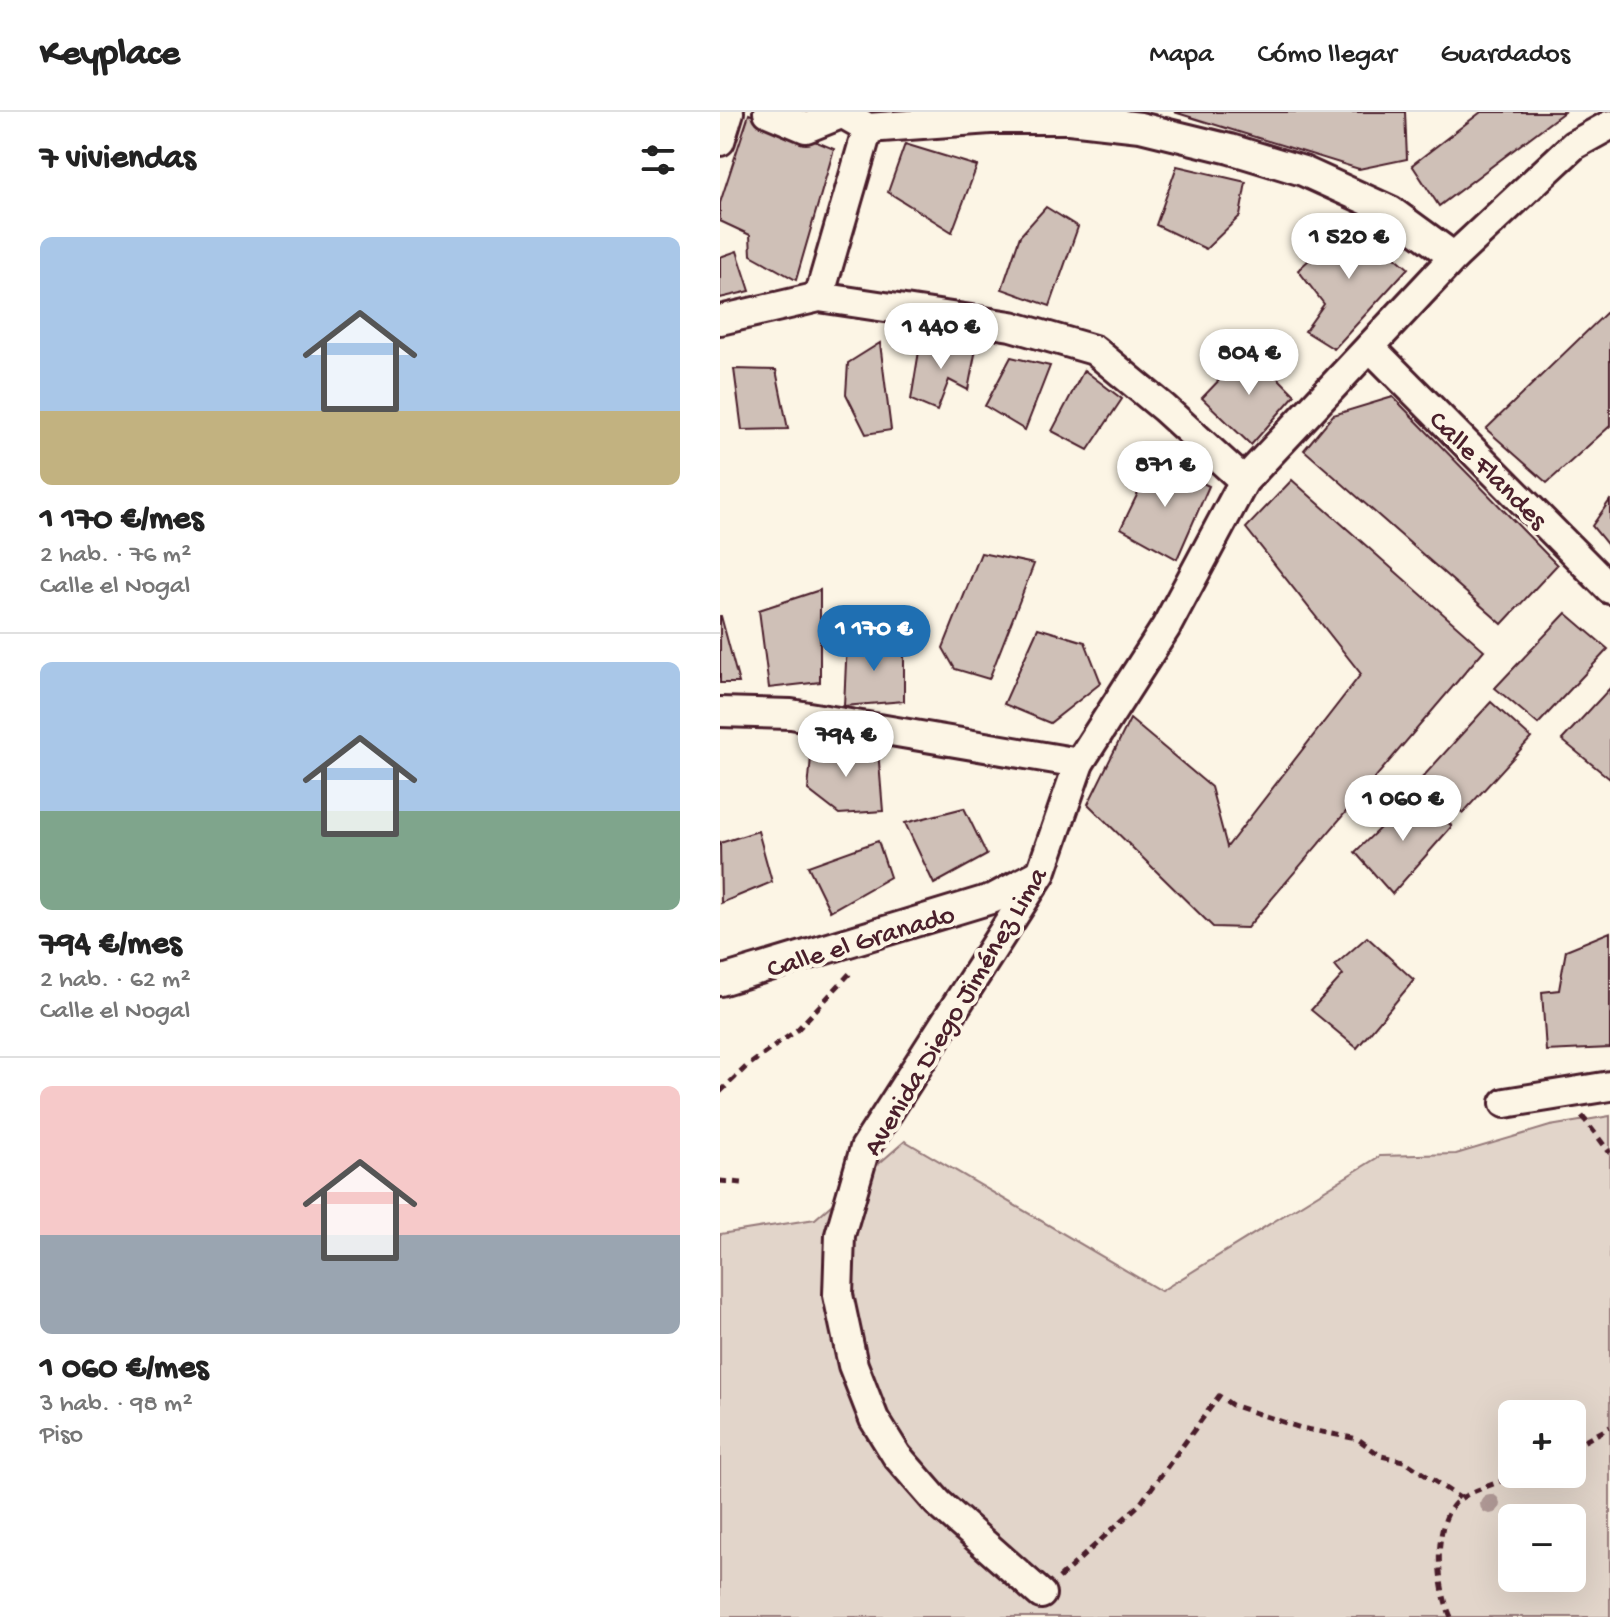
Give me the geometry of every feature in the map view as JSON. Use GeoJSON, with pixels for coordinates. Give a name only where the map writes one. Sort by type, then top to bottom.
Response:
{"type":"FeatureCollection","features":[{"type":"Feature","properties":{"kind":"street"},"geometry":{"type":"LineString","coordinates":[[720,141],[729,112]]}},
{"type":"Feature","properties":{"kind":"street"},"geometry":{"type":"LineString","coordinates":[[768,112],[806,128],[840,113],[868,128],[990,119],[1069,119],[1140,127],[1303,171],[1391,211],[1454,257]]}},
{"type":"Feature","properties":{"kind":"street","name":"Avenida Diego Jiménez Lima"},"geometry":{"type":"LineString","coordinates":[[1041,1594],[938,1503],[897,1456],[874,1419],[853,1365],[838,1295],[840,1235],[865,1148],[1041,873],[1079,763],[1166,627],[1244,481],[1454,257],[1574,145],[1610,125]]}},
{"type":"Feature","properties":{"kind":"street"},"geometry":{"type":"LineString","coordinates":[[819,297],[868,128]]}},
{"type":"Feature","properties":{"kind":"street"},"geometry":{"type":"LineString","coordinates":[[720,320],[819,297],[1011,326],[1094,350],[1244,481]]}},
{"type":"Feature","properties":{"kind":"street","name":"Calle Flandes"},"geometry":{"type":"LineString","coordinates":[[1370,347],[1610,589]]}},
{"type":"Feature","properties":{"kind":"street"},"geometry":{"type":"LineString","coordinates":[[720,712],[791,714],[1079,763]]}},
{"type":"Feature","properties":{"kind":"street","name":"Calle el Granado"},"geometry":{"type":"LineString","coordinates":[[720,981],[994,898],[1041,873]]}},
{"type":"Feature","properties":{"kind":"street"},"geometry":{"type":"LineString","coordinates":[[1505,1103],[1610,1086]]}},
{"type":"Feature","properties":{"kind":"path"},"geometry":{"type":"LineString","coordinates":[[721,1088],[797,1030],[839,987],[860,957],[861,939]]}},
{"type":"Feature","properties":{"kind":"path"},"geometry":{"type":"LineString","coordinates":[[1577,1091],[1582,1115],[1610,1153]]}},
{"type":"Feature","properties":{"kind":"path"},"geometry":{"type":"LineString","coordinates":[[720,1181],[743,1183]]}},
{"type":"Feature","properties":{"kind":"path"},"geometry":{"type":"LineString","coordinates":[[1041,1594],[1140,1504],[1219,1396],[1232,1405],[1301,1428],[1358,1439],[1381,1456],[1404,1461],[1460,1498]]}},
{"type":"Feature","properties":{"kind":"path"},"geometry":{"type":"LineString","coordinates":[[1586,1440],[1610,1427]]}},
{"type":"Feature","properties":{"kind":"path"},"geometry":{"type":"LineString","coordinates":[[1451,1617],[1442,1598],[1440,1529],[1460,1498],[1498,1483]]}},
{"type":"Feature","properties":{"kind":"shaded area"},"geometry":{"type":"Polygon","coordinates":[[[1610,1116],[1610,1617],[720,1617],[720,1234],[815,1219],[905,1141],[1161,1291],[1380,1156],[1456,1154],[1550,1126],[1610,1116]]]}},
{"type":"Feature","properties":{"kind":"building"},"geometry":{"type":"Polygon","coordinates":[[[1174,112],[1405,112],[1407,159],[1359,169],[1174,112]]]}},
{"type":"Feature","properties":{"kind":"building"},"geometry":{"type":"Polygon","coordinates":[[[1481,112],[1564,112],[1439,206],[1412,165],[1481,112]]]}},
{"type":"Feature","properties":{"kind":"building"},"geometry":{"type":"Polygon","coordinates":[[[749,114],[834,149],[796,280],[751,255],[750,235],[720,221],[720,203],[749,114]]]}},
{"type":"Feature","properties":{"kind":"building"},"geometry":{"type":"Polygon","coordinates":[[[905,144],[977,166],[952,232],[888,192],[905,144]]]}},
{"type":"Feature","properties":{"kind":"building"},"geometry":{"type":"Polygon","coordinates":[[[1177,166],[1246,182],[1240,216],[1206,249],[1156,225],[1177,166]]]}},
{"type":"Feature","properties":{"kind":"building"},"geometry":{"type":"Polygon","coordinates":[[[1046,207],[1078,227],[1050,306],[1002,289],[1020,236],[1046,207]]]}},
{"type":"Feature","properties":{"kind":"building"},"geometry":{"type":"Polygon","coordinates":[[[1352,220],[1408,268],[1334,349],[1305,331],[1324,304],[1298,270],[1352,220]]]}},
{"type":"Feature","properties":{"kind":"building"},"geometry":{"type":"Polygon","coordinates":[[[737,251],[750,291],[720,298],[720,257],[737,251]]]}},
{"type":"Feature","properties":{"kind":"building"},"geometry":{"type":"Polygon","coordinates":[[[1610,309],[1610,426],[1547,483],[1486,429],[1610,309]]]}},
{"type":"Feature","properties":{"kind":"building"},"geometry":{"type":"Polygon","coordinates":[[[921,339],[976,349],[968,390],[949,380],[937,411],[911,400],[921,339]]]}},
{"type":"Feature","properties":{"kind":"building"},"geometry":{"type":"Polygon","coordinates":[[[880,343],[891,430],[866,434],[846,394],[848,363],[880,343]]]}},
{"type":"Feature","properties":{"kind":"building"},"geometry":{"type":"Polygon","coordinates":[[[1249,349],[1295,395],[1251,445],[1202,398],[1249,349]]]}},
{"type":"Feature","properties":{"kind":"building"},"geometry":{"type":"Polygon","coordinates":[[[1011,357],[1050,366],[1025,430],[985,406],[1011,357]]]}},
{"type":"Feature","properties":{"kind":"building"},"geometry":{"type":"Polygon","coordinates":[[[734,369],[776,370],[788,429],[742,430],[734,369]]]}},
{"type":"Feature","properties":{"kind":"building"},"geometry":{"type":"Polygon","coordinates":[[[1084,370],[1122,399],[1088,450],[1052,431],[1084,370]]]}},
{"type":"Feature","properties":{"kind":"building"},"geometry":{"type":"Polygon","coordinates":[[[1393,397],[1557,565],[1502,624],[1304,450],[1333,415],[1393,397]]]}},
{"type":"Feature","properties":{"kind":"building"},"geometry":{"type":"Polygon","coordinates":[[[1154,460],[1209,486],[1177,559],[1121,528],[1154,460]]]}},
{"type":"Feature","properties":{"kind":"building"},"geometry":{"type":"Polygon","coordinates":[[[1292,480],[1484,650],[1247,928],[1213,927],[1088,804],[1130,719],[1211,787],[1227,847],[1361,674],[1246,528],[1292,480]]]}},
{"type":"Feature","properties":{"kind":"building"},"geometry":{"type":"Polygon","coordinates":[[[1610,500],[1610,548],[1592,526],[1610,500]]]}},
{"type":"Feature","properties":{"kind":"building"},"geometry":{"type":"Polygon","coordinates":[[[981,553],[1034,564],[989,679],[955,669],[943,648],[981,553]]]}},
{"type":"Feature","properties":{"kind":"building"},"geometry":{"type":"Polygon","coordinates":[[[820,590],[820,682],[769,688],[759,610],[820,590]]]}},
{"type":"Feature","properties":{"kind":"building"},"geometry":{"type":"Polygon","coordinates":[[[1566,613],[1608,649],[1538,724],[1495,688],[1566,613]]]}},
{"type":"Feature","properties":{"kind":"building"},"geometry":{"type":"Polygon","coordinates":[[[721,616],[739,683],[720,683],[721,616]]]}},
{"type":"Feature","properties":{"kind":"building"},"geometry":{"type":"Polygon","coordinates":[[[1038,628],[1085,642],[1101,683],[1050,723],[1004,704],[1038,628]]]}},
{"type":"Feature","properties":{"kind":"building"},"geometry":{"type":"Polygon","coordinates":[[[847,640],[904,643],[904,701],[844,706],[847,640]]]}},
{"type":"Feature","properties":{"kind":"building"},"geometry":{"type":"Polygon","coordinates":[[[1610,688],[1610,779],[1562,740],[1610,688]]]}},
{"type":"Feature","properties":{"kind":"building"},"geometry":{"type":"Polygon","coordinates":[[[1491,702],[1531,738],[1463,813],[1420,780],[1491,702]]]}},
{"type":"Feature","properties":{"kind":"building"},"geometry":{"type":"Polygon","coordinates":[[[812,746],[878,750],[883,811],[839,814],[808,790],[812,746]]]}},
{"type":"Feature","properties":{"kind":"building"},"geometry":{"type":"Polygon","coordinates":[[[1414,795],[1452,826],[1392,894],[1355,852],[1414,795]]]}},
{"type":"Feature","properties":{"kind":"building"},"geometry":{"type":"Polygon","coordinates":[[[964,808],[987,855],[934,884],[905,823],[964,808]]]}},
{"type":"Feature","properties":{"kind":"building"},"geometry":{"type":"Polygon","coordinates":[[[758,831],[772,882],[721,903],[720,843],[758,831]]]}},
{"type":"Feature","properties":{"kind":"building"},"geometry":{"type":"Polygon","coordinates":[[[878,841],[890,877],[830,911],[808,866],[878,841]]]}},
{"type":"Feature","properties":{"kind":"building"},"geometry":{"type":"Polygon","coordinates":[[[1610,932],[1610,1048],[1546,1051],[1542,992],[1559,990],[1566,950],[1610,932]]]}},
{"type":"Feature","properties":{"kind":"building"},"geometry":{"type":"Polygon","coordinates":[[[1367,937],[1414,980],[1357,1048],[1311,1010],[1343,975],[1335,965],[1367,937]]]}}]}
